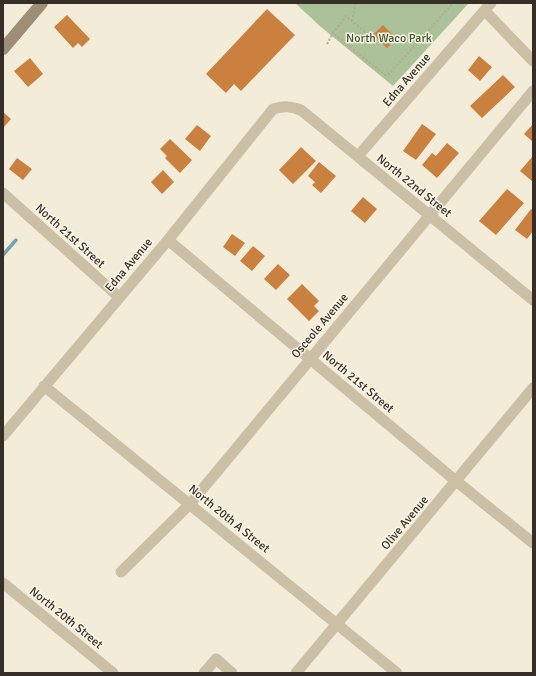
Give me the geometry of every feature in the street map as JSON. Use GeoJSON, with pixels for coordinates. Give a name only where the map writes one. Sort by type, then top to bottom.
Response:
{"type":"FeatureCollection","features":[{"type":"Feature","properties":{"kind":"street"},"geometry":{"type":"LineString","coordinates":[[3,49],[42,3]]}},
{"type":"Feature","properties":{"kind":"street"},"geometry":{"type":"LineString","coordinates":[[488,7],[533,61]]}},
{"type":"Feature","properties":{"kind":"street","name":"Edna Avenue"},"geometry":{"type":"LineString","coordinates":[[358,156],[488,7]]}},
{"type":"Feature","properties":{"kind":"street","name":"Osceole Avenue"},"geometry":{"type":"LineString","coordinates":[[122,572],[190,504],[533,91]]}},
{"type":"Feature","properties":{"kind":"street","name":"North 22nd Street"},"geometry":{"type":"LineString","coordinates":[[273,110],[282,106],[289,106],[301,110],[533,300]]}},
{"type":"Feature","properties":{"kind":"street","name":"Edna Avenue"},"geometry":{"type":"LineString","coordinates":[[3,436],[168,240],[273,110]]}},
{"type":"Feature","properties":{"kind":"street","name":"North 21st Street"},"geometry":{"type":"LineString","coordinates":[[3,193],[119,298]]}},
{"type":"Feature","properties":{"kind":"street","name":"North 21st Street"},"geometry":{"type":"LineString","coordinates":[[168,240],[456,481],[533,543]]}},
{"type":"Feature","properties":{"kind":"street","name":"North 20th A Street"},"geometry":{"type":"LineString","coordinates":[[44,386],[397,673]]}},
{"type":"Feature","properties":{"kind":"street","name":"Olive Avenue"},"geometry":{"type":"LineString","coordinates":[[296,673],[533,388]]}},
{"type":"Feature","properties":{"kind":"street","name":"North 20th Street"},"geometry":{"type":"LineString","coordinates":[[3,583],[113,673]]}},
{"type":"Feature","properties":{"kind":"street"},"geometry":{"type":"LineString","coordinates":[[204,673],[216,660],[232,673]]}},
{"type":"Feature","properties":{"kind":"path"},"geometry":{"type":"LineString","coordinates":[[352,21],[356,3]]}},
{"type":"Feature","properties":{"kind":"path"},"geometry":{"type":"LineString","coordinates":[[333,33],[385,75],[389,74],[453,3]]}},
{"type":"Feature","properties":{"kind":"path"},"geometry":{"type":"LineString","coordinates":[[327,44],[333,33],[346,16],[368,34]]}},
{"type":"Feature","properties":{"kind":"green space","name":"North Waco Park"},"geometry":{"type":"Polygon","coordinates":[[[295,3],[469,3],[393,86],[321,27],[295,3]]]}},
{"type":"Feature","properties":{"kind":"building"},"geometry":{"type":"Polygon","coordinates":[[[267,9],[295,35],[241,91],[234,84],[226,93],[206,74],[267,9]]]}},
{"type":"Feature","properties":{"kind":"building"},"geometry":{"type":"Polygon","coordinates":[[[67,15],[90,39],[82,47],[78,43],[73,48],[54,27],[67,15]]]}},
{"type":"Feature","properties":{"kind":"building"},"geometry":{"type":"Polygon","coordinates":[[[383,25],[396,38],[387,48],[373,35],[383,25]]]}},
{"type":"Feature","properties":{"kind":"building"},"geometry":{"type":"Polygon","coordinates":[[[479,56],[492,67],[480,81],[468,70],[479,56]]]}},
{"type":"Feature","properties":{"kind":"building"},"geometry":{"type":"Polygon","coordinates":[[[30,58],[43,74],[28,87],[14,71],[30,58]]]}},
{"type":"Feature","properties":{"kind":"building"},"geometry":{"type":"Polygon","coordinates":[[[503,75],[515,87],[482,118],[470,106],[503,75]]]}},
{"type":"Feature","properties":{"kind":"building"},"geometry":{"type":"Polygon","coordinates":[[[3,112],[11,119],[3,128],[3,112]]]}},
{"type":"Feature","properties":{"kind":"building"},"geometry":{"type":"Polygon","coordinates":[[[422,124],[436,134],[416,160],[403,151],[422,124]]]}},
{"type":"Feature","properties":{"kind":"building"},"geometry":{"type":"Polygon","coordinates":[[[533,124],[533,142],[524,134],[533,124]]]}},
{"type":"Feature","properties":{"kind":"building"},"geometry":{"type":"Polygon","coordinates":[[[197,125],[211,136],[200,151],[185,139],[197,125]]]}},
{"type":"Feature","properties":{"kind":"building"},"geometry":{"type":"Polygon","coordinates":[[[170,139],[192,160],[180,173],[165,158],[167,156],[160,149],[170,139]]]}},
{"type":"Feature","properties":{"kind":"building"},"geometry":{"type":"Polygon","coordinates":[[[447,143],[459,153],[437,178],[422,165],[432,153],[436,156],[447,143]]]}},
{"type":"Feature","properties":{"kind":"building"},"geometry":{"type":"Polygon","coordinates":[[[301,147],[316,161],[293,184],[279,170],[301,147]]]}},
{"type":"Feature","properties":{"kind":"building"},"geometry":{"type":"Polygon","coordinates":[[[533,156],[533,182],[520,171],[533,156]]]}},
{"type":"Feature","properties":{"kind":"building"},"geometry":{"type":"Polygon","coordinates":[[[17,158],[32,169],[23,180],[9,169],[17,158]]]}},
{"type":"Feature","properties":{"kind":"building"},"geometry":{"type":"Polygon","coordinates":[[[319,162],[336,176],[321,193],[312,185],[315,182],[308,176],[319,162]]]}},
{"type":"Feature","properties":{"kind":"building"},"geometry":{"type":"Polygon","coordinates":[[[163,170],[174,182],[162,194],[151,182],[163,170]]]}},
{"type":"Feature","properties":{"kind":"building"},"geometry":{"type":"Polygon","coordinates":[[[507,189],[524,203],[496,235],[479,221],[507,189]]]}},
{"type":"Feature","properties":{"kind":"building"},"geometry":{"type":"Polygon","coordinates":[[[363,197],[377,209],[365,223],[351,211],[363,197]]]}},
{"type":"Feature","properties":{"kind":"building"},"geometry":{"type":"Polygon","coordinates":[[[531,209],[533,211],[533,231],[527,239],[515,230],[531,209]]]}},
{"type":"Feature","properties":{"kind":"building"},"geometry":{"type":"Polygon","coordinates":[[[232,234],[245,243],[235,256],[223,247],[232,234]]]}},
{"type":"Feature","properties":{"kind":"building"},"geometry":{"type":"Polygon","coordinates":[[[253,246],[265,256],[252,271],[240,261],[253,246]]]}},
{"type":"Feature","properties":{"kind":"building"},"geometry":{"type":"Polygon","coordinates":[[[278,264],[290,275],[276,290],[264,279],[278,264]]]}},
{"type":"Feature","properties":{"kind":"building"},"geometry":{"type":"Polygon","coordinates":[[[302,284],[319,301],[314,306],[319,311],[309,321],[287,299],[302,284]]]}},
{"type":"Feature","properties":{"kind":"waterway"},"geometry":{"type":"LineString","coordinates":[[3,255],[16,240]]}}]}
